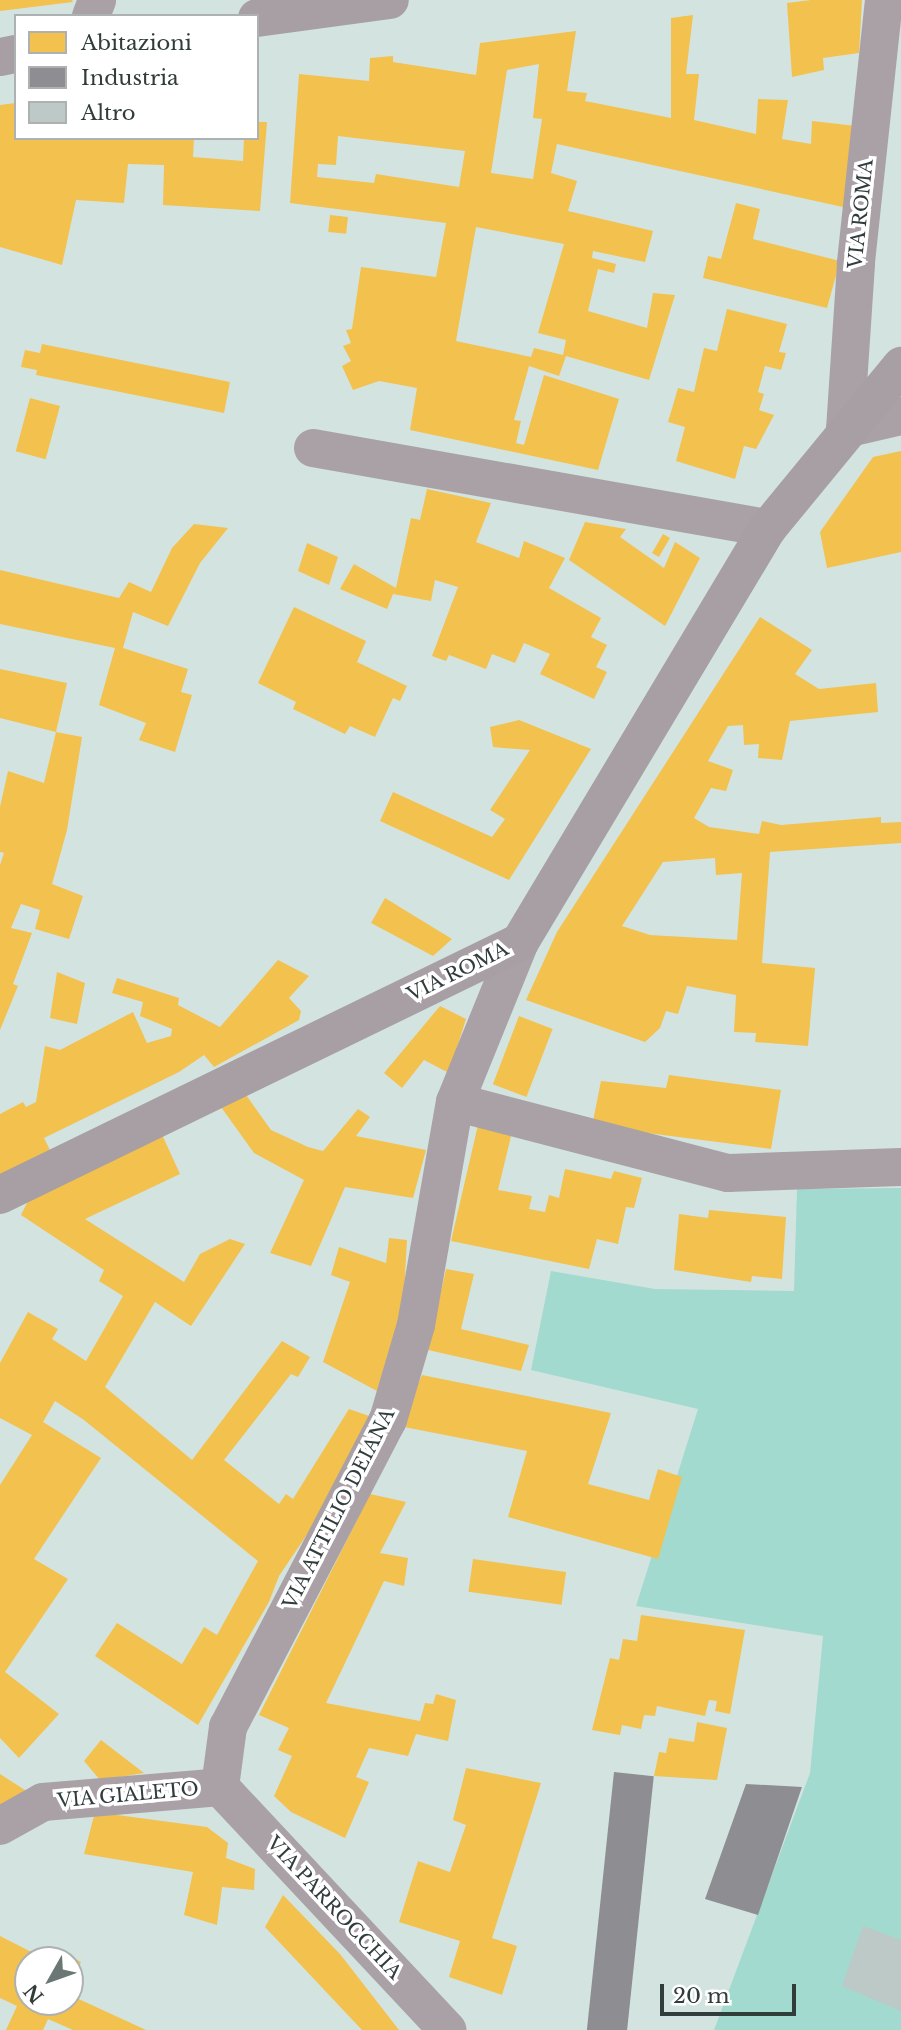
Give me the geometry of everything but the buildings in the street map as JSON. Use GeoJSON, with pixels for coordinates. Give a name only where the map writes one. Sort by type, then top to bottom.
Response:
{"type":"FeatureCollection","features":[{"type":"Feature","properties":{"kind":"street"},"geometry":{"type":"LineString","coordinates":[[259,18],[390,0]]}},
{"type":"Feature","properties":{"kind":"street","name":"VIA ROMA"},"geometry":{"type":"LineString","coordinates":[[845,429],[856,264],[884,0]]}},
{"type":"Feature","properties":{"kind":"street","name":"VIA ROMA"},"geometry":{"type":"LineString","coordinates":[[0,1195],[520,943],[768,528],[845,429],[901,366]]}},
{"type":"Feature","properties":{"kind":"street"},"geometry":{"type":"LineString","coordinates":[[845,429],[901,416]]}},
{"type":"Feature","properties":{"kind":"street"},"geometry":{"type":"LineString","coordinates":[[313,448],[768,528]]}},
{"type":"Feature","properties":{"kind":"street","name":"VIA ATTILIO DEIANA"},"geometry":{"type":"LineString","coordinates":[[220,1787],[228,1727],[388,1420],[416,1325],[455,1102],[520,943]]}},
{"type":"Feature","properties":{"kind":"street"},"geometry":{"type":"LineString","coordinates":[[455,1102],[729,1173],[901,1167]]}},
{"type":"Feature","properties":{"kind":"street","name":"VIA GIALETO"},"geometry":{"type":"LineString","coordinates":[[0,1826],[43,1802],[220,1787]]}},
{"type":"Feature","properties":{"kind":"street","name":"VIA PARROCCHIA"},"geometry":{"type":"LineString","coordinates":[[220,1787],[447,2030]]}},
{"type":"Feature","properties":{"kind":"green space"},"geometry":{"type":"Polygon","coordinates":[[[901,1188],[901,2030],[714,2030],[810,1773],[823,1636],[636,1606],[698,1409],[531,1370],[551,1271],[655,1289],[794,1291],[797,1189],[901,1188]]]}}]}
